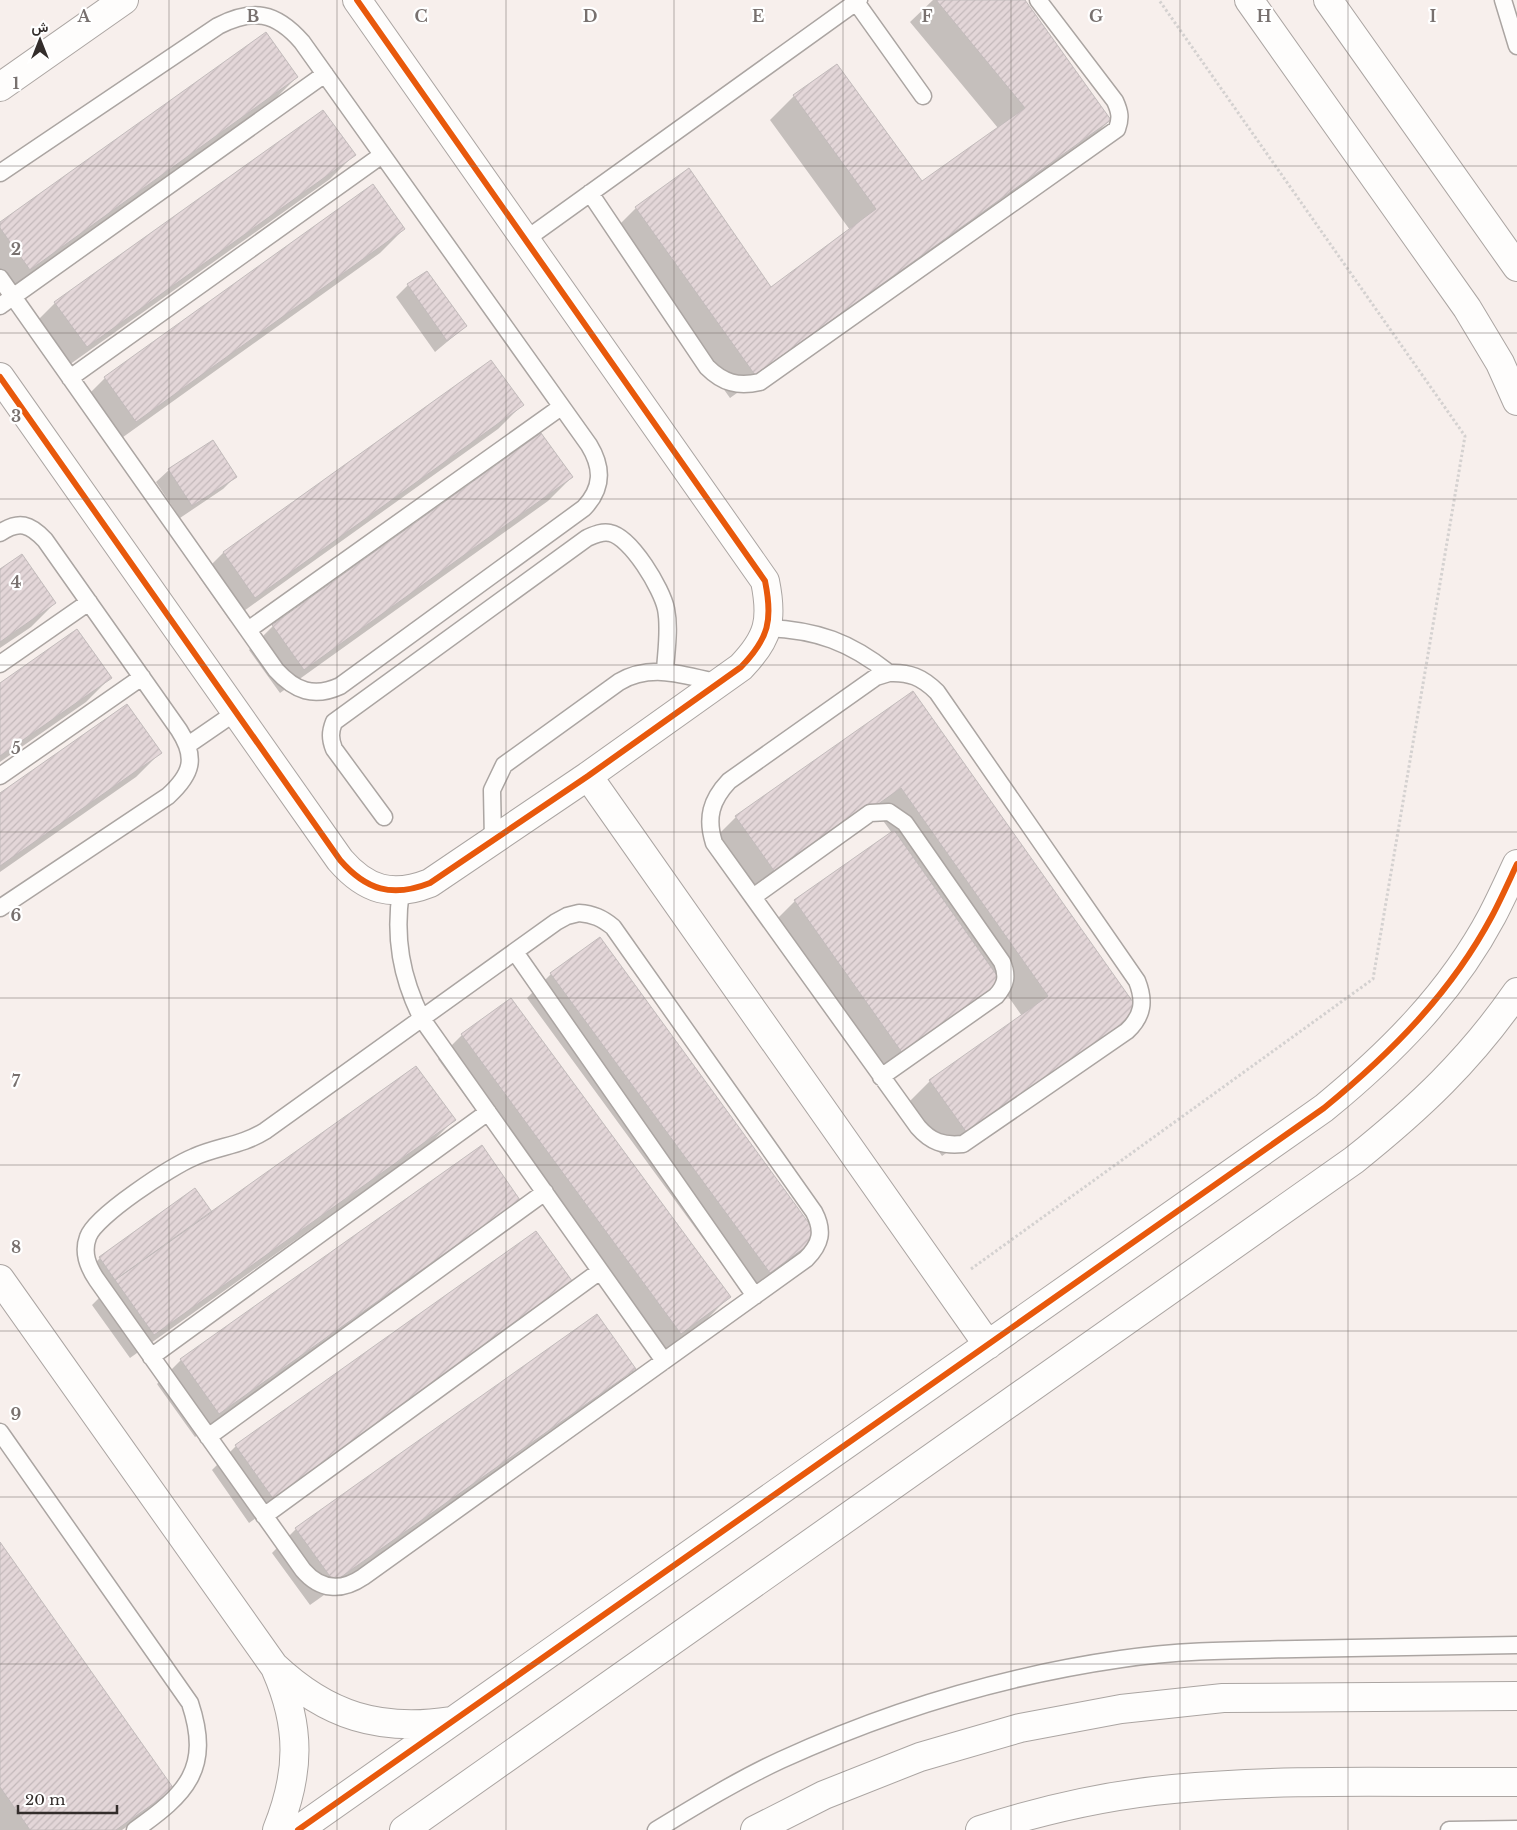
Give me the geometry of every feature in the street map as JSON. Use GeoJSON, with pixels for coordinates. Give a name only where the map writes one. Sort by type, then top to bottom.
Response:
{"type":"FeatureCollection","features":[{"type":"Feature","properties":{"kind":"street"},"geometry":{"type":"LineString","coordinates":[[0,87],[124,0]]}},
{"type":"Feature","properties":{"kind":"street"},"geometry":{"type":"LineString","coordinates":[[0,377],[340,860],[366,884],[384,890],[402,891],[430,883],[588,776],[741,667],[757,650],[767,628],[770,605],[765,581],[753,561],[357,0]]}},
{"type":"Feature","properties":{"kind":"street"},"geometry":{"type":"LineString","coordinates":[[1249,0],[1467,308],[1500,363],[1517,401]]}},
{"type":"Feature","properties":{"kind":"street"},"geometry":{"type":"LineString","coordinates":[[1328,0],[1517,267]]}},
{"type":"Feature","properties":{"kind":"street"},"geometry":{"type":"LineString","coordinates":[[588,776],[948,1285],[988,1345]]}},
{"type":"Feature","properties":{"kind":"street"},"geometry":{"type":"LineString","coordinates":[[298,1830],[1324,1108],[1374,1067],[1419,1021],[1458,970],[1492,916],[1517,864]]}},
{"type":"Feature","properties":{"kind":"street"},"geometry":{"type":"LineString","coordinates":[[404,1830],[1354,1160],[1406,1119],[1454,1073],[1496,1022],[1517,992]]}},
{"type":"Feature","properties":{"kind":"street"},"geometry":{"type":"LineString","coordinates":[[0,1279],[274,1666],[295,1686],[318,1701],[343,1713],[370,1721],[398,1726],[426,1725],[453,1721]]}},
{"type":"Feature","properties":{"kind":"street"},"geometry":{"type":"LineString","coordinates":[[274,1666],[293,1721],[295,1749],[291,1787],[287,1805],[277,1830]]}},
{"type":"Feature","properties":{"kind":"street"},"geometry":{"type":"LineString","coordinates":[[755,1830],[824,1795],[920,1757],[1020,1728],[1121,1708],[1223,1698],[1517,1696]]}},
{"type":"Feature","properties":{"kind":"street"},"geometry":{"type":"LineString","coordinates":[[980,1830],[1092,1801],[1172,1789],[1252,1784],[1517,1782]]}},
{"type":"Feature","properties":{"kind":"lane"},"geometry":{"type":"LineString","coordinates":[[590,193],[707,367],[725,382],[737,385],[760,382],[1117,129],[1120,110],[1115,101],[1038,0]]}},
{"type":"Feature","properties":{"kind":"lane"},"geometry":{"type":"LineString","coordinates":[[1503,0],[1517,46]]}},
{"type":"Feature","properties":{"kind":"lane"},"geometry":{"type":"LineString","coordinates":[[525,240],[858,1],[924,96]]}},
{"type":"Feature","properties":{"kind":"lane"},"geometry":{"type":"LineString","coordinates":[[0,173],[218,26],[235,18],[254,14],[272,18],[289,28],[325,74],[561,407],[596,457],[600,470],[599,484],[594,498],[584,508],[340,686],[328,692],[313,693],[298,690],[276,670],[70,378],[6,301],[0,278]]}},
{"type":"Feature","properties":{"kind":"lane"},"geometry":{"type":"LineString","coordinates":[[6,301],[325,74]]}},
{"type":"Feature","properties":{"kind":"lane"},"geometry":{"type":"LineString","coordinates":[[70,378],[382,155]]}},
{"type":"Feature","properties":{"kind":"lane"},"geometry":{"type":"LineString","coordinates":[[248,630],[561,407]]}},
{"type":"Feature","properties":{"kind":"lane"},"geometry":{"type":"LineString","coordinates":[[0,533],[10,526],[23,525],[36,530],[89,602],[188,745],[190,764],[183,782],[168,796],[0,908]]}},
{"type":"Feature","properties":{"kind":"lane"},"geometry":{"type":"LineString","coordinates":[[384,817],[334,749],[330,740],[330,730],[334,722],[587,538],[598,533],[609,533],[619,536],[628,544],[655,582],[666,610],[666,672]]}},
{"type":"Feature","properties":{"kind":"lane"},"geometry":{"type":"LineString","coordinates":[[0,664],[89,602]]}},
{"type":"Feature","properties":{"kind":"lane"},"geometry":{"type":"LineString","coordinates":[[767,628],[826,636],[849,645],[889,673]]}},
{"type":"Feature","properties":{"kind":"lane"},"geometry":{"type":"LineString","coordinates":[[493,841],[492,790],[504,765],[619,682],[641,672],[666,672],[719,683]]}},
{"type":"Feature","properties":{"kind":"lane"},"geometry":{"type":"LineString","coordinates":[[889,673],[916,675],[928,682],[937,692],[1137,981],[1143,1002],[1141,1013],[1127,1031],[963,1144],[950,1146],[926,1137],[714,843],[710,830],[709,816],[712,803],[719,791],[729,781],[876,678],[889,673]]}},
{"type":"Feature","properties":{"kind":"lane"},"geometry":{"type":"LineString","coordinates":[[0,776],[142,678]]}},
{"type":"Feature","properties":{"kind":"lane"},"geometry":{"type":"LineString","coordinates":[[188,745],[236,712]]}},
{"type":"Feature","properties":{"kind":"lane"},"geometry":{"type":"LineString","coordinates":[[753,897],[870,812],[889,812],[904,823],[1002,962],[1006,970],[1006,980],[996,996],[881,1077]]}},
{"type":"Feature","properties":{"kind":"lane"},"geometry":{"type":"LineString","coordinates":[[402,891],[398,920],[400,957],[412,999],[422,1019],[664,1361]]}},
{"type":"Feature","properties":{"kind":"lane"},"geometry":{"type":"LineString","coordinates":[[585,914],[603,919],[613,927],[814,1212],[820,1224],[821,1237],[816,1249],[806,1259],[351,1585],[338,1588],[324,1586],[312,1580],[264,1516],[89,1267],[85,1252],[88,1237],[95,1224],[183,1162],[208,1152],[244,1142],[266,1131],[514,952],[567,916],[585,914]]}},
{"type":"Feature","properties":{"kind":"lane"},"geometry":{"type":"LineString","coordinates":[[514,952],[755,1296]]}},
{"type":"Feature","properties":{"kind":"lane"},"geometry":{"type":"LineString","coordinates":[[151,1357],[488,1112]]}},
{"type":"Feature","properties":{"kind":"lane"},"geometry":{"type":"LineString","coordinates":[[208,1437],[545,1192]]}},
{"type":"Feature","properties":{"kind":"lane"},"geometry":{"type":"LineString","coordinates":[[264,1516],[600,1271]]}},
{"type":"Feature","properties":{"kind":"lane"},"geometry":{"type":"LineString","coordinates":[[0,1432],[177,1683],[193,1710],[198,1726],[199,1749],[193,1772],[182,1793],[135,1830]]}},
{"type":"Feature","properties":{"kind":"lane"},"geometry":{"type":"LineString","coordinates":[[656,1830],[716,1794],[772,1765],[845,1732],[912,1707],[982,1686],[1052,1670],[1123,1658],[1194,1651],[1517,1645]]}},
{"type":"Feature","properties":{"kind":"lane"},"geometry":{"type":"LineString","coordinates":[[1449,1830],[1517,1829]]}},
{"type":"Feature","properties":{"kind":"path"},"geometry":{"type":"LineString","coordinates":[[948,1285],[1373,979],[1465,436],[1159,0]]}},
{"type":"Feature","properties":{"kind":"building"},"geometry":{"type":"Polygon","coordinates":[[[936,0],[1025,0],[1111,120],[755,375],[635,207],[689,168],[771,287],[876,209],[793,95],[837,64],[922,181],[1025,108],[936,0]]]}},
{"type":"Feature","properties":{"kind":"building"},"geometry":{"type":"Polygon","coordinates":[[[266,32],[298,77],[30,270],[0,228],[0,222],[266,32]]]}},
{"type":"Feature","properties":{"kind":"building"},"geometry":{"type":"Polygon","coordinates":[[[323,110],[356,155],[87,347],[54,302],[323,110]]]}},
{"type":"Feature","properties":{"kind":"building"},"geometry":{"type":"Polygon","coordinates":[[[373,184],[405,229],[136,422],[104,377],[373,184]]]}},
{"type":"Feature","properties":{"kind":"building"},"geometry":{"type":"Polygon","coordinates":[[[427,271],[467,326],[447,341],[407,284],[427,271]]]}},
{"type":"Feature","properties":{"kind":"building"},"geometry":{"type":"Polygon","coordinates":[[[491,360],[524,405],[255,598],[223,552],[491,360]]]}},
{"type":"Feature","properties":{"kind":"building"},"geometry":{"type":"Polygon","coordinates":[[[541,433],[573,477],[304,670],[272,625],[541,433]]]}},
{"type":"Feature","properties":{"kind":"building"},"geometry":{"type":"Polygon","coordinates":[[[213,440],[237,477],[192,506],[168,469],[213,440]]]}},
{"type":"Feature","properties":{"kind":"building"},"geometry":{"type":"Polygon","coordinates":[[[22,554],[56,603],[0,642],[0,569],[22,554]]]}},
{"type":"Feature","properties":{"kind":"building"},"geometry":{"type":"Polygon","coordinates":[[[77,629],[112,678],[0,756],[0,683],[77,629]]]}},
{"type":"Feature","properties":{"kind":"building"},"geometry":{"type":"Polygon","coordinates":[[[913,691],[1140,1012],[967,1133],[929,1080],[1048,996],[901,788],[777,875],[735,816],[913,691]]]}},
{"type":"Feature","properties":{"kind":"building"},"geometry":{"type":"Polygon","coordinates":[[[127,704],[162,753],[0,866],[0,793],[127,704]]]}},
{"type":"Feature","properties":{"kind":"building"},"geometry":{"type":"Polygon","coordinates":[[[894,830],[1003,984],[903,1054],[794,900],[894,830]]]}},
{"type":"Feature","properties":{"kind":"building"},"geometry":{"type":"Polygon","coordinates":[[[600,937],[819,1237],[770,1273],[550,973],[600,937]]]}},
{"type":"Feature","properties":{"kind":"building"},"geometry":{"type":"Polygon","coordinates":[[[511,998],[731,1297],[681,1334],[461,1034],[511,998]]]}},
{"type":"Feature","properties":{"kind":"building"},"geometry":{"type":"Polygon","coordinates":[[[416,1066],[456,1120],[154,1335],[115,1280],[416,1066]]]}},
{"type":"Feature","properties":{"kind":"building"},"geometry":{"type":"Polygon","coordinates":[[[482,1145],[520,1200],[219,1414],[180,1359],[482,1145]]]}},
{"type":"Feature","properties":{"kind":"building"},"geometry":{"type":"Polygon","coordinates":[[[195,1188],[212,1212],[115,1280],[99,1257],[195,1188]]]}},
{"type":"Feature","properties":{"kind":"building"},"geometry":{"type":"Polygon","coordinates":[[[536,1231],[575,1285],[274,1500],[235,1445],[536,1231]]]}},
{"type":"Feature","properties":{"kind":"building"},"geometry":{"type":"Polygon","coordinates":[[[597,1314],[636,1369],[334,1582],[295,1528],[597,1314]]]}},
{"type":"Feature","properties":{"kind":"building"},"geometry":{"type":"Polygon","coordinates":[[[0,1542],[174,1789],[116,1830],[30,1830],[0,1787],[0,1542]]]}},
{"type":"Feature","properties":{"kind":"cycle path"},"geometry":{"type":"LineString","coordinates":[[0,377],[340,860],[350,870],[370,884],[392,890],[404,890],[430,883],[588,776],[741,667],[758,647],[766,628],[769,607],[765,581],[357,0]]}},
{"type":"Feature","properties":{"kind":"cycle path"},"geometry":{"type":"LineString","coordinates":[[298,1830],[1324,1108],[1373,1066],[1396,1043],[1418,1020],[1458,971],[1495,910],[1517,864]]}}]}
